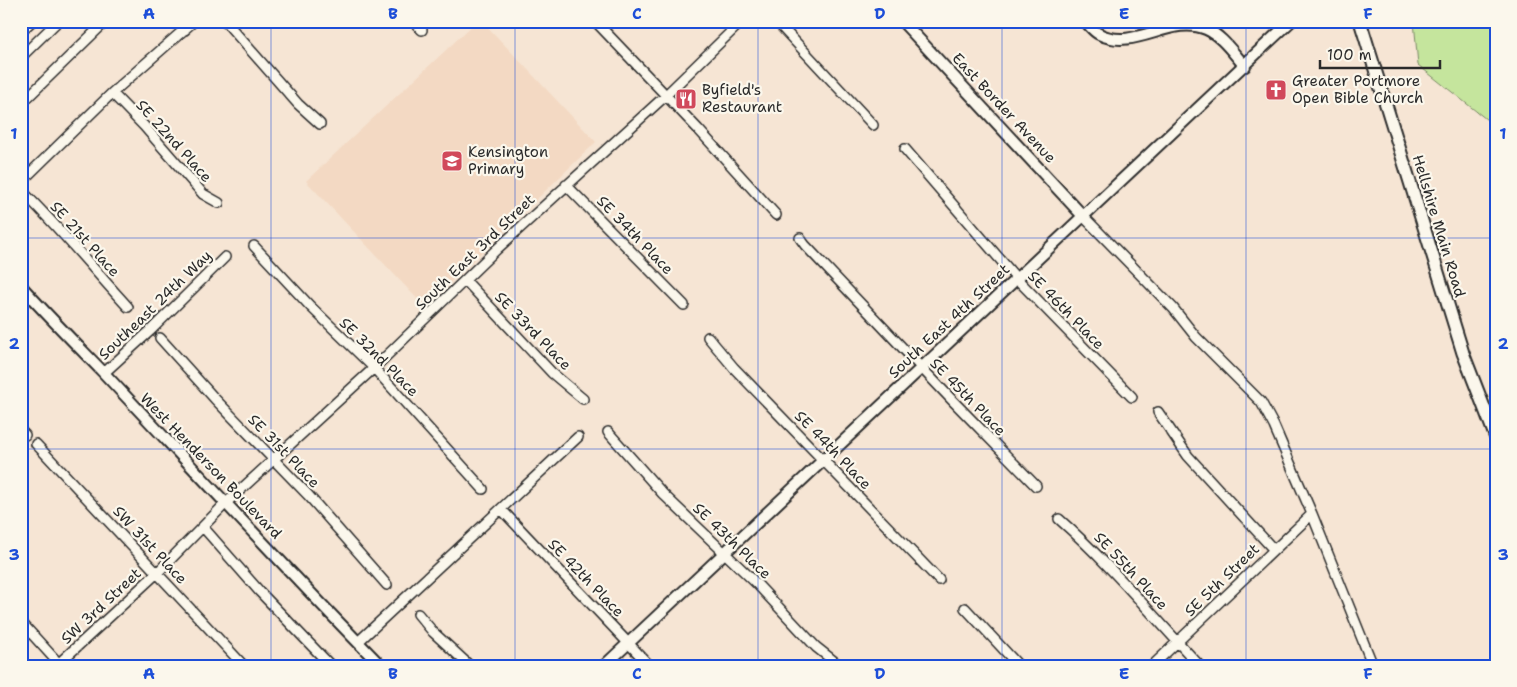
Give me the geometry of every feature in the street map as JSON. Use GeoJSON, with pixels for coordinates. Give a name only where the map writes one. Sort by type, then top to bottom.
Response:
{"type":"FeatureCollection","features":[{"type":"Feature","properties":{"kind":"main road","name":"Hellshire Main Road"},"geometry":{"type":"LineString","coordinates":[[1360,21],[1463,353],[1496,438]]}},
{"type":"Feature","properties":{"kind":"street"},"geometry":{"type":"LineString","coordinates":[[21,31],[32,21]]}},
{"type":"Feature","properties":{"kind":"street"},"geometry":{"type":"LineString","coordinates":[[21,57],[58,21]]}},
{"type":"Feature","properties":{"kind":"street"},"geometry":{"type":"LineString","coordinates":[[21,92],[27,98],[104,23],[102,21]]}},
{"type":"Feature","properties":{"kind":"street"},"geometry":{"type":"LineString","coordinates":[[177,21],[185,30]]}},
{"type":"Feature","properties":{"kind":"street"},"geometry":{"type":"LineString","coordinates":[[21,182],[112,93],[194,21]]}},
{"type":"Feature","properties":{"kind":"street"},"geometry":{"type":"LineString","coordinates":[[225,21],[298,104],[320,124]]}},
{"type":"Feature","properties":{"kind":"street"},"geometry":{"type":"LineString","coordinates":[[413,21],[422,30]]}},
{"type":"Feature","properties":{"kind":"street"},"geometry":{"type":"LineString","coordinates":[[595,21],[776,214]]}},
{"type":"Feature","properties":{"kind":"street","name":"South East 3rd Street"},"geometry":{"type":"LineString","coordinates":[[226,503],[374,368],[566,185],[666,96],[742,21]]}},
{"type":"Feature","properties":{"kind":"street"},"geometry":{"type":"LineString","coordinates":[[776,21],[873,124]]}},
{"type":"Feature","properties":{"kind":"street","name":"East Border Avenue"},"geometry":{"type":"LineString","coordinates":[[902,21],[1083,216]]}},
{"type":"Feature","properties":{"kind":"street"},"geometry":{"type":"LineString","coordinates":[[1085,21],[1098,34],[1115,39],[1138,37],[1180,26],[1207,29],[1222,40],[1245,66]]}},
{"type":"Feature","properties":{"kind":"street","name":"South East 4th Street"},"geometry":{"type":"LineString","coordinates":[[604,666],[1291,21]]}},
{"type":"Feature","properties":{"kind":"street","name":"SE 22nd Place"},"geometry":{"type":"LineString","coordinates":[[112,93],[144,126],[203,194],[219,203]]}},
{"type":"Feature","properties":{"kind":"street","name":"SE 46th Place"},"geometry":{"type":"LineString","coordinates":[[905,149],[1017,279],[1132,397]]}},
{"type":"Feature","properties":{"kind":"street","name":"SE 34th Place"},"geometry":{"type":"LineString","coordinates":[[566,185],[684,305]]}},
{"type":"Feature","properties":{"kind":"street","name":"SE 21st Place"},"geometry":{"type":"LineString","coordinates":[[21,190],[47,215],[80,255],[128,307]]}},
{"type":"Feature","properties":{"kind":"street"},"geometry":{"type":"LineString","coordinates":[[1083,216],[1261,402],[1274,426],[1312,514],[1373,666]]}},
{"type":"Feature","properties":{"kind":"street","name":"SE 45th Place"},"geometry":{"type":"LineString","coordinates":[[800,238],[920,368],[1036,486]]}},
{"type":"Feature","properties":{"kind":"street","name":"SE 32nd Place"},"geometry":{"type":"LineString","coordinates":[[254,246],[310,306],[374,368],[483,489]]}},
{"type":"Feature","properties":{"kind":"street","name":"Southeast 24th Way"},"geometry":{"type":"LineString","coordinates":[[104,373],[150,331],[225,257]]}},
{"type":"Feature","properties":{"kind":"street","name":"SE 33rd Place"},"geometry":{"type":"LineString","coordinates":[[465,280],[552,373],[583,399]]}},
{"type":"Feature","properties":{"kind":"street","name":"West Henderson Boulevard"},"geometry":{"type":"LineString","coordinates":[[21,286],[381,666]]}},
{"type":"Feature","properties":{"kind":"street","name":"SE 44th Place"},"geometry":{"type":"LineString","coordinates":[[708,337],[734,368],[939,580]]}},
{"type":"Feature","properties":{"kind":"street","name":"SE 31st Place"},"geometry":{"type":"LineString","coordinates":[[160,338],[214,399],[308,494],[387,585]]}},
{"type":"Feature","properties":{"kind":"street"},"geometry":{"type":"LineString","coordinates":[[1158,412],[1188,456],[1274,550]]}},
{"type":"Feature","properties":{"kind":"street","name":"SE 43th Place"},"geometry":{"type":"LineString","coordinates":[[608,432],[664,494],[756,583],[816,647],[840,666]]}},
{"type":"Feature","properties":{"kind":"street"},"geometry":{"type":"LineString","coordinates":[[358,642],[578,437]]}},
{"type":"Feature","properties":{"kind":"street","name":"SW 31st Place"},"geometry":{"type":"LineString","coordinates":[[36,444],[244,666]]}},
{"type":"Feature","properties":{"kind":"street","name":"SW 3rd Street"},"geometry":{"type":"LineString","coordinates":[[59,665],[157,573],[226,503]]}},
{"type":"Feature","properties":{"kind":"street","name":"SE 42th Place"},"geometry":{"type":"LineString","coordinates":[[501,509],[650,666]]}},
{"type":"Feature","properties":{"kind":"street","name":"SE 5th Street"},"geometry":{"type":"LineString","coordinates":[[1152,666],[1312,514]]}},
{"type":"Feature","properties":{"kind":"street","name":"SE 55th Place"},"geometry":{"type":"LineString","coordinates":[[1060,519],[1119,576],[1200,666]]}},
{"type":"Feature","properties":{"kind":"street"},"geometry":{"type":"LineString","coordinates":[[203,527],[260,592],[331,666]]}},
{"type":"Feature","properties":{"kind":"street"},"geometry":{"type":"LineString","coordinates":[[965,608],[1018,666]]}},
{"type":"Feature","properties":{"kind":"street"},"geometry":{"type":"LineString","coordinates":[[418,614],[433,632],[470,666]]}},
{"type":"Feature","properties":{"kind":"street"},"geometry":{"type":"LineString","coordinates":[[21,622],[59,665]]}},
{"type":"Feature","properties":{"kind":"shaded area","name":"Kensington Primary"},"geometry":{"type":"Polygon","coordinates":[[[477,21],[482,21],[596,142],[425,307],[306,181],[477,21]]]}},
{"type":"Feature","properties":{"kind":"green space"},"geometry":{"type":"Polygon","coordinates":[[[1414,21],[1496,21],[1496,127],[1418,65],[1414,21]]]}},
{"type":"Feature","properties":{"kind":"place","name":"Greater Portmore Open Bible Church"},"geometry":{"type":"Point","coordinates":[1276,90]}},
{"type":"Feature","properties":{"kind":"place","name":"Byfield's Restaurant"},"geometry":{"type":"Point","coordinates":[686,99]}},
{"type":"Feature","properties":{"kind":"place","name":"Kensington Primary"},"geometry":{"type":"Point","coordinates":[452,161]}}]}
